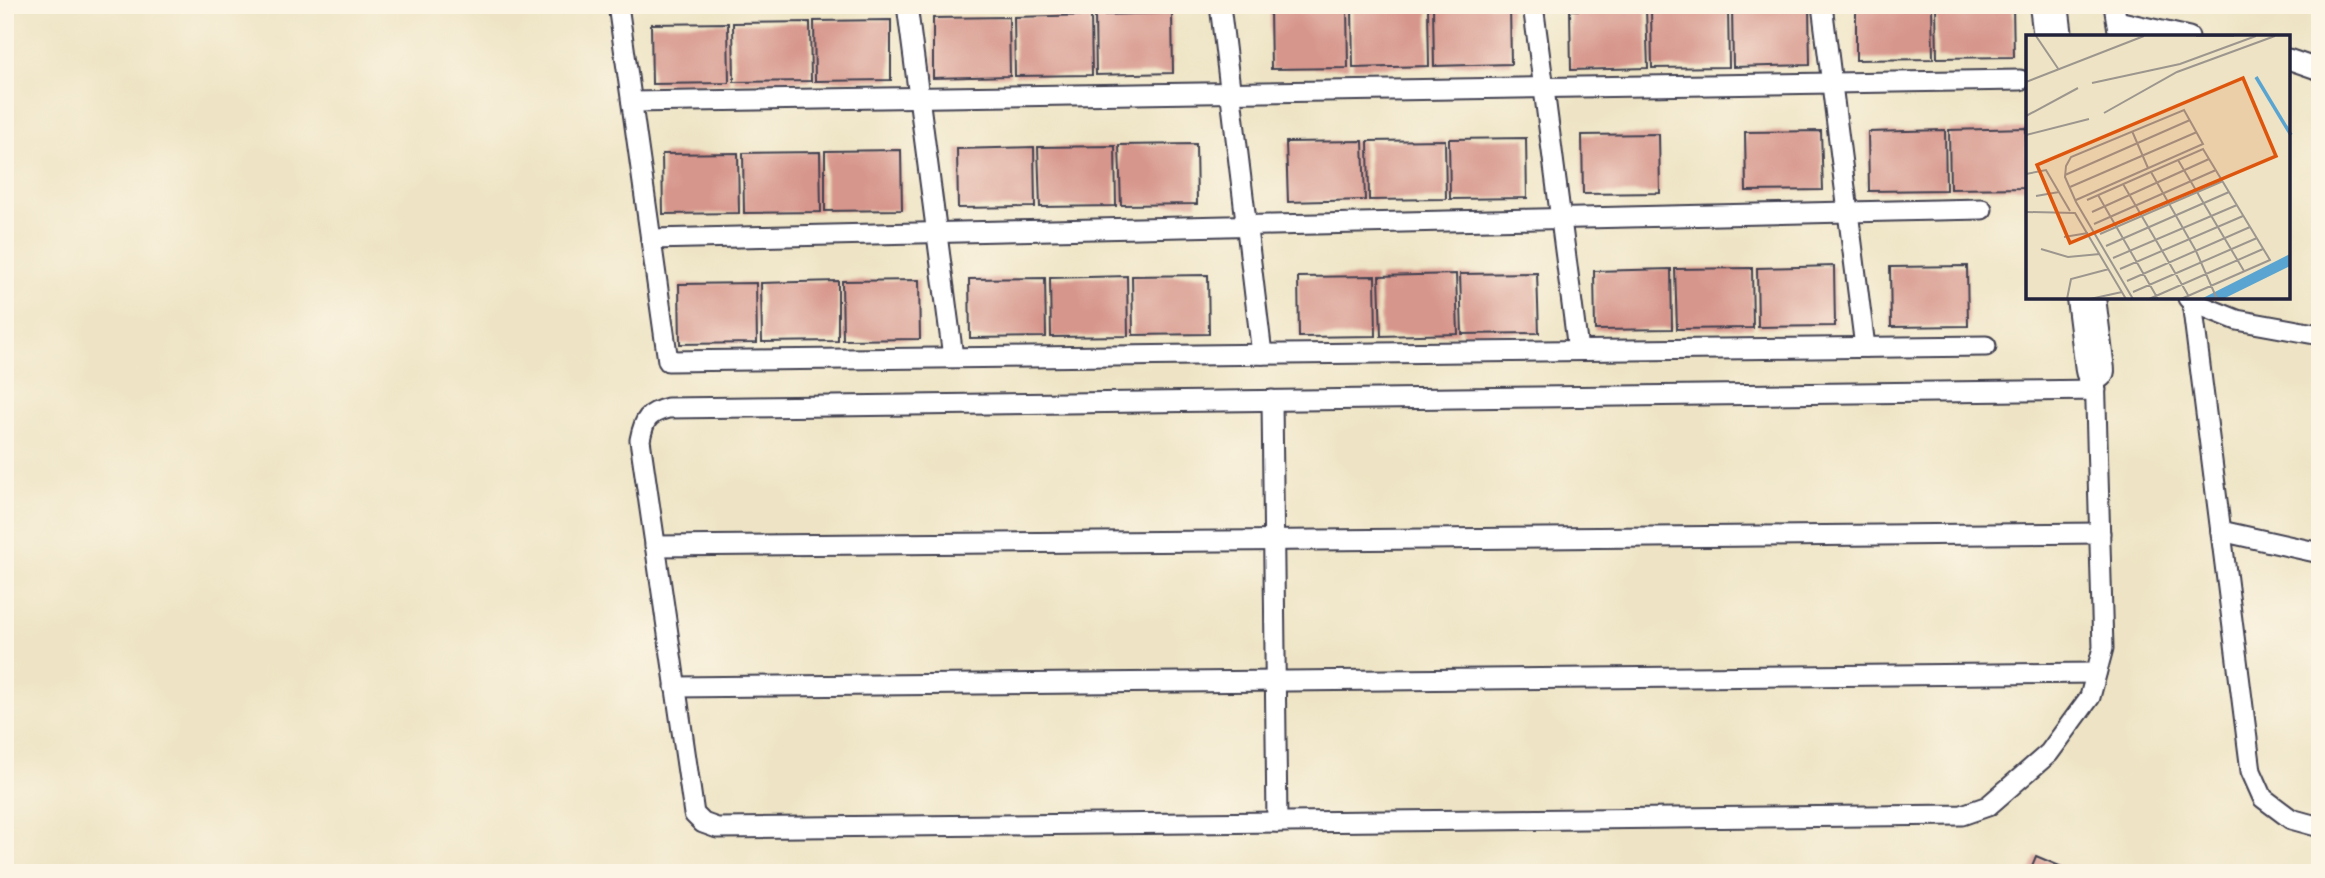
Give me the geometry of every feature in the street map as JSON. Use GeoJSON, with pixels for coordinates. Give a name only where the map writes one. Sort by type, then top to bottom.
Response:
{"type":"FeatureCollection","features":[{"type":"Feature","properties":{"kind":"street"},"geometry":{"type":"LineString","coordinates":[[2049,5],[2053,35]]}},
{"type":"Feature","properties":{"kind":"street"},"geometry":{"type":"LineString","coordinates":[[2086,299],[2095,380]]}},
{"type":"Feature","properties":{"kind":"lane"},"geometry":{"type":"LineString","coordinates":[[618,5],[668,361],[1986,346]]}},
{"type":"Feature","properties":{"kind":"lane"},"geometry":{"type":"LineString","coordinates":[[907,5],[953,358]]}},
{"type":"Feature","properties":{"kind":"lane"},"geometry":{"type":"LineString","coordinates":[[1220,5],[1262,354]]}},
{"type":"Feature","properties":{"kind":"lane"},"geometry":{"type":"LineString","coordinates":[[1533,5],[1578,351]]}},
{"type":"Feature","properties":{"kind":"lane"},"geometry":{"type":"LineString","coordinates":[[1822,5],[1865,347]]}},
{"type":"Feature","properties":{"kind":"lane"},"geometry":{"type":"LineString","coordinates":[[2117,21],[2180,35]]}},
{"type":"Feature","properties":{"kind":"lane"},"geometry":{"type":"LineString","coordinates":[[2290,60],[2320,70]]}},
{"type":"Feature","properties":{"kind":"lane"},"geometry":{"type":"LineString","coordinates":[[632,102],[2020,80]]}},
{"type":"Feature","properties":{"kind":"lane"},"geometry":{"type":"LineString","coordinates":[[651,239],[1982,209]]}},
{"type":"Feature","properties":{"kind":"lane"},"geometry":{"type":"LineString","coordinates":[[2190,300],[2237,320],[2320,335]]}},
{"type":"Feature","properties":{"kind":"lane"},"geometry":{"type":"LineString","coordinates":[[2190,300],[2252,771],[2263,798],[2291,819],[2320,827]]}},
{"type":"Feature","properties":{"kind":"lane"},"geometry":{"type":"LineString","coordinates":[[2095,380],[2103,648],[2090,697],[2049,753],[1988,806],[1962,815],[717,828],[703,823],[694,814],[640,440],[642,425],[652,412],[668,408],[1272,400],[2095,380]]}},
{"type":"Feature","properties":{"kind":"lane"},"geometry":{"type":"LineString","coordinates":[[1272,400],[1277,822]]}},
{"type":"Feature","properties":{"kind":"lane"},"geometry":{"type":"LineString","coordinates":[[2221,531],[2320,553]]}},
{"type":"Feature","properties":{"kind":"lane"},"geometry":{"type":"LineString","coordinates":[[655,546],[2100,533]]}},
{"type":"Feature","properties":{"kind":"lane"},"geometry":{"type":"LineString","coordinates":[[675,687],[2096,673]]}},
{"type":"Feature","properties":{"kind":"building"},"geometry":{"type":"Polygon","coordinates":[[[1510,5],[1511,64],[1434,66],[1433,6],[1510,5]]]}},
{"type":"Feature","properties":{"kind":"building"},"geometry":{"type":"Polygon","coordinates":[[[1856,5],[1932,5],[1933,59],[1856,60],[1856,5]]]}},
{"type":"Feature","properties":{"kind":"building"},"geometry":{"type":"Polygon","coordinates":[[[1936,5],[2013,5],[2014,57],[1937,58],[1936,5]]]}},
{"type":"Feature","properties":{"kind":"building"},"geometry":{"type":"Polygon","coordinates":[[[1809,6],[1810,65],[1733,67],[1732,7],[1809,6]]]}},
{"type":"Feature","properties":{"kind":"building"},"geometry":{"type":"Polygon","coordinates":[[[1428,7],[1429,66],[1353,68],[1352,8],[1428,7]]]}},
{"type":"Feature","properties":{"kind":"building"},"geometry":{"type":"Polygon","coordinates":[[[1347,8],[1348,68],[1271,69],[1270,9],[1347,8]]]}},
{"type":"Feature","properties":{"kind":"building"},"geometry":{"type":"Polygon","coordinates":[[[1728,8],[1729,67],[1652,68],[1651,9],[1728,8]]]}},
{"type":"Feature","properties":{"kind":"building"},"geometry":{"type":"Polygon","coordinates":[[[1646,9],[1648,68],[1571,70],[1570,10],[1646,9]]]}},
{"type":"Feature","properties":{"kind":"building"},"geometry":{"type":"Polygon","coordinates":[[[1172,13],[1173,73],[1096,75],[1095,15],[1172,13]]]}},
{"type":"Feature","properties":{"kind":"building"},"geometry":{"type":"Polygon","coordinates":[[[1091,15],[1092,75],[1015,76],[1014,17],[1091,15]]]}},
{"type":"Feature","properties":{"kind":"building"},"geometry":{"type":"Polygon","coordinates":[[[1009,17],[1010,76],[933,78],[933,18],[1009,17]]]}},
{"type":"Feature","properties":{"kind":"building"},"geometry":{"type":"Polygon","coordinates":[[[891,20],[891,80],[815,81],[814,21],[891,20]]]}},
{"type":"Feature","properties":{"kind":"building"},"geometry":{"type":"Polygon","coordinates":[[[810,22],[811,81],[734,82],[733,23],[810,22]]]}},
{"type":"Feature","properties":{"kind":"building"},"geometry":{"type":"Polygon","coordinates":[[[728,23],[729,83],[652,84],[651,24],[728,23]]]}},
{"type":"Feature","properties":{"kind":"building"},"geometry":{"type":"Polygon","coordinates":[[[2026,128],[2026,188],[1950,189],[1949,130],[2026,128]]]}},
{"type":"Feature","properties":{"kind":"building"},"geometry":{"type":"Polygon","coordinates":[[[1945,130],[1946,190],[1869,191],[1868,132],[1945,130]]]}},
{"type":"Feature","properties":{"kind":"building"},"geometry":{"type":"Polygon","coordinates":[[[1821,131],[1823,190],[1746,191],[1745,132],[1821,131]]]}},
{"type":"Feature","properties":{"kind":"building"},"geometry":{"type":"Polygon","coordinates":[[[1659,134],[1660,193],[1583,194],[1582,135],[1659,134]]]}},
{"type":"Feature","properties":{"kind":"building"},"geometry":{"type":"Polygon","coordinates":[[[1526,138],[1527,198],[1450,199],[1449,139],[1526,138]]]}},
{"type":"Feature","properties":{"kind":"building"},"geometry":{"type":"Polygon","coordinates":[[[1445,140],[1446,199],[1369,200],[1368,141],[1445,140]]]}},
{"type":"Feature","properties":{"kind":"building"},"geometry":{"type":"Polygon","coordinates":[[[1363,141],[1365,200],[1288,202],[1286,142],[1363,141]]]}},
{"type":"Feature","properties":{"kind":"building"},"geometry":{"type":"Polygon","coordinates":[[[1196,144],[1197,204],[1121,205],[1119,145],[1196,144]]]}},
{"type":"Feature","properties":{"kind":"building"},"geometry":{"type":"Polygon","coordinates":[[[1115,146],[1116,206],[1040,207],[1038,147],[1115,146]]]}},
{"type":"Feature","properties":{"kind":"building"},"geometry":{"type":"Polygon","coordinates":[[[1034,147],[1035,207],[958,208],[957,149],[1034,147]]]}},
{"type":"Feature","properties":{"kind":"building"},"geometry":{"type":"Polygon","coordinates":[[[901,150],[902,210],[825,211],[825,151],[901,150]]]}},
{"type":"Feature","properties":{"kind":"building"},"geometry":{"type":"Polygon","coordinates":[[[820,152],[821,212],[744,213],[743,153],[820,152]]]}},
{"type":"Feature","properties":{"kind":"building"},"geometry":{"type":"Polygon","coordinates":[[[738,153],[739,213],[663,214],[662,154],[738,153]]]}},
{"type":"Feature","properties":{"kind":"building"},"geometry":{"type":"Polygon","coordinates":[[[1834,266],[1835,326],[1758,327],[1757,268],[1834,266]]]}},
{"type":"Feature","properties":{"kind":"building"},"geometry":{"type":"Polygon","coordinates":[[[1967,266],[1968,326],[1891,327],[1890,267],[1967,266]]]}},
{"type":"Feature","properties":{"kind":"building"},"geometry":{"type":"Polygon","coordinates":[[[1752,268],[1753,328],[1677,329],[1675,269],[1752,268]]]}},
{"type":"Feature","properties":{"kind":"building"},"geometry":{"type":"Polygon","coordinates":[[[1671,269],[1672,329],[1595,330],[1594,271],[1671,269]]]}},
{"type":"Feature","properties":{"kind":"building"},"geometry":{"type":"Polygon","coordinates":[[[1537,273],[1539,333],[1462,334],[1460,274],[1537,273]]]}},
{"type":"Feature","properties":{"kind":"building"},"geometry":{"type":"Polygon","coordinates":[[[1456,274],[1458,334],[1381,336],[1379,276],[1456,274]]]}},
{"type":"Feature","properties":{"kind":"building"},"geometry":{"type":"Polygon","coordinates":[[[1208,275],[1209,334],[1133,335],[1132,276],[1208,275]]]}},
{"type":"Feature","properties":{"kind":"building"},"geometry":{"type":"Polygon","coordinates":[[[1127,276],[1128,336],[1051,337],[1050,278],[1127,276]]]}},
{"type":"Feature","properties":{"kind":"building"},"geometry":{"type":"Polygon","coordinates":[[[1375,276],[1376,336],[1299,337],[1298,277],[1375,276]]]}},
{"type":"Feature","properties":{"kind":"building"},"geometry":{"type":"Polygon","coordinates":[[[1045,278],[1046,337],[970,338],[969,279],[1045,278]]]}},
{"type":"Feature","properties":{"kind":"building"},"geometry":{"type":"Polygon","coordinates":[[[919,280],[920,339],[843,340],[842,281],[919,280]]]}},
{"type":"Feature","properties":{"kind":"building"},"geometry":{"type":"Polygon","coordinates":[[[838,281],[838,341],[762,342],[761,283],[838,281]]]}},
{"type":"Feature","properties":{"kind":"building"},"geometry":{"type":"Polygon","coordinates":[[[756,283],[757,343],[680,344],[679,284],[756,283]]]}},
{"type":"Feature","properties":{"kind":"building"},"geometry":{"type":"Polygon","coordinates":[[[2036,856],[2076,873],[2029,873],[2036,856]]]}}]}
